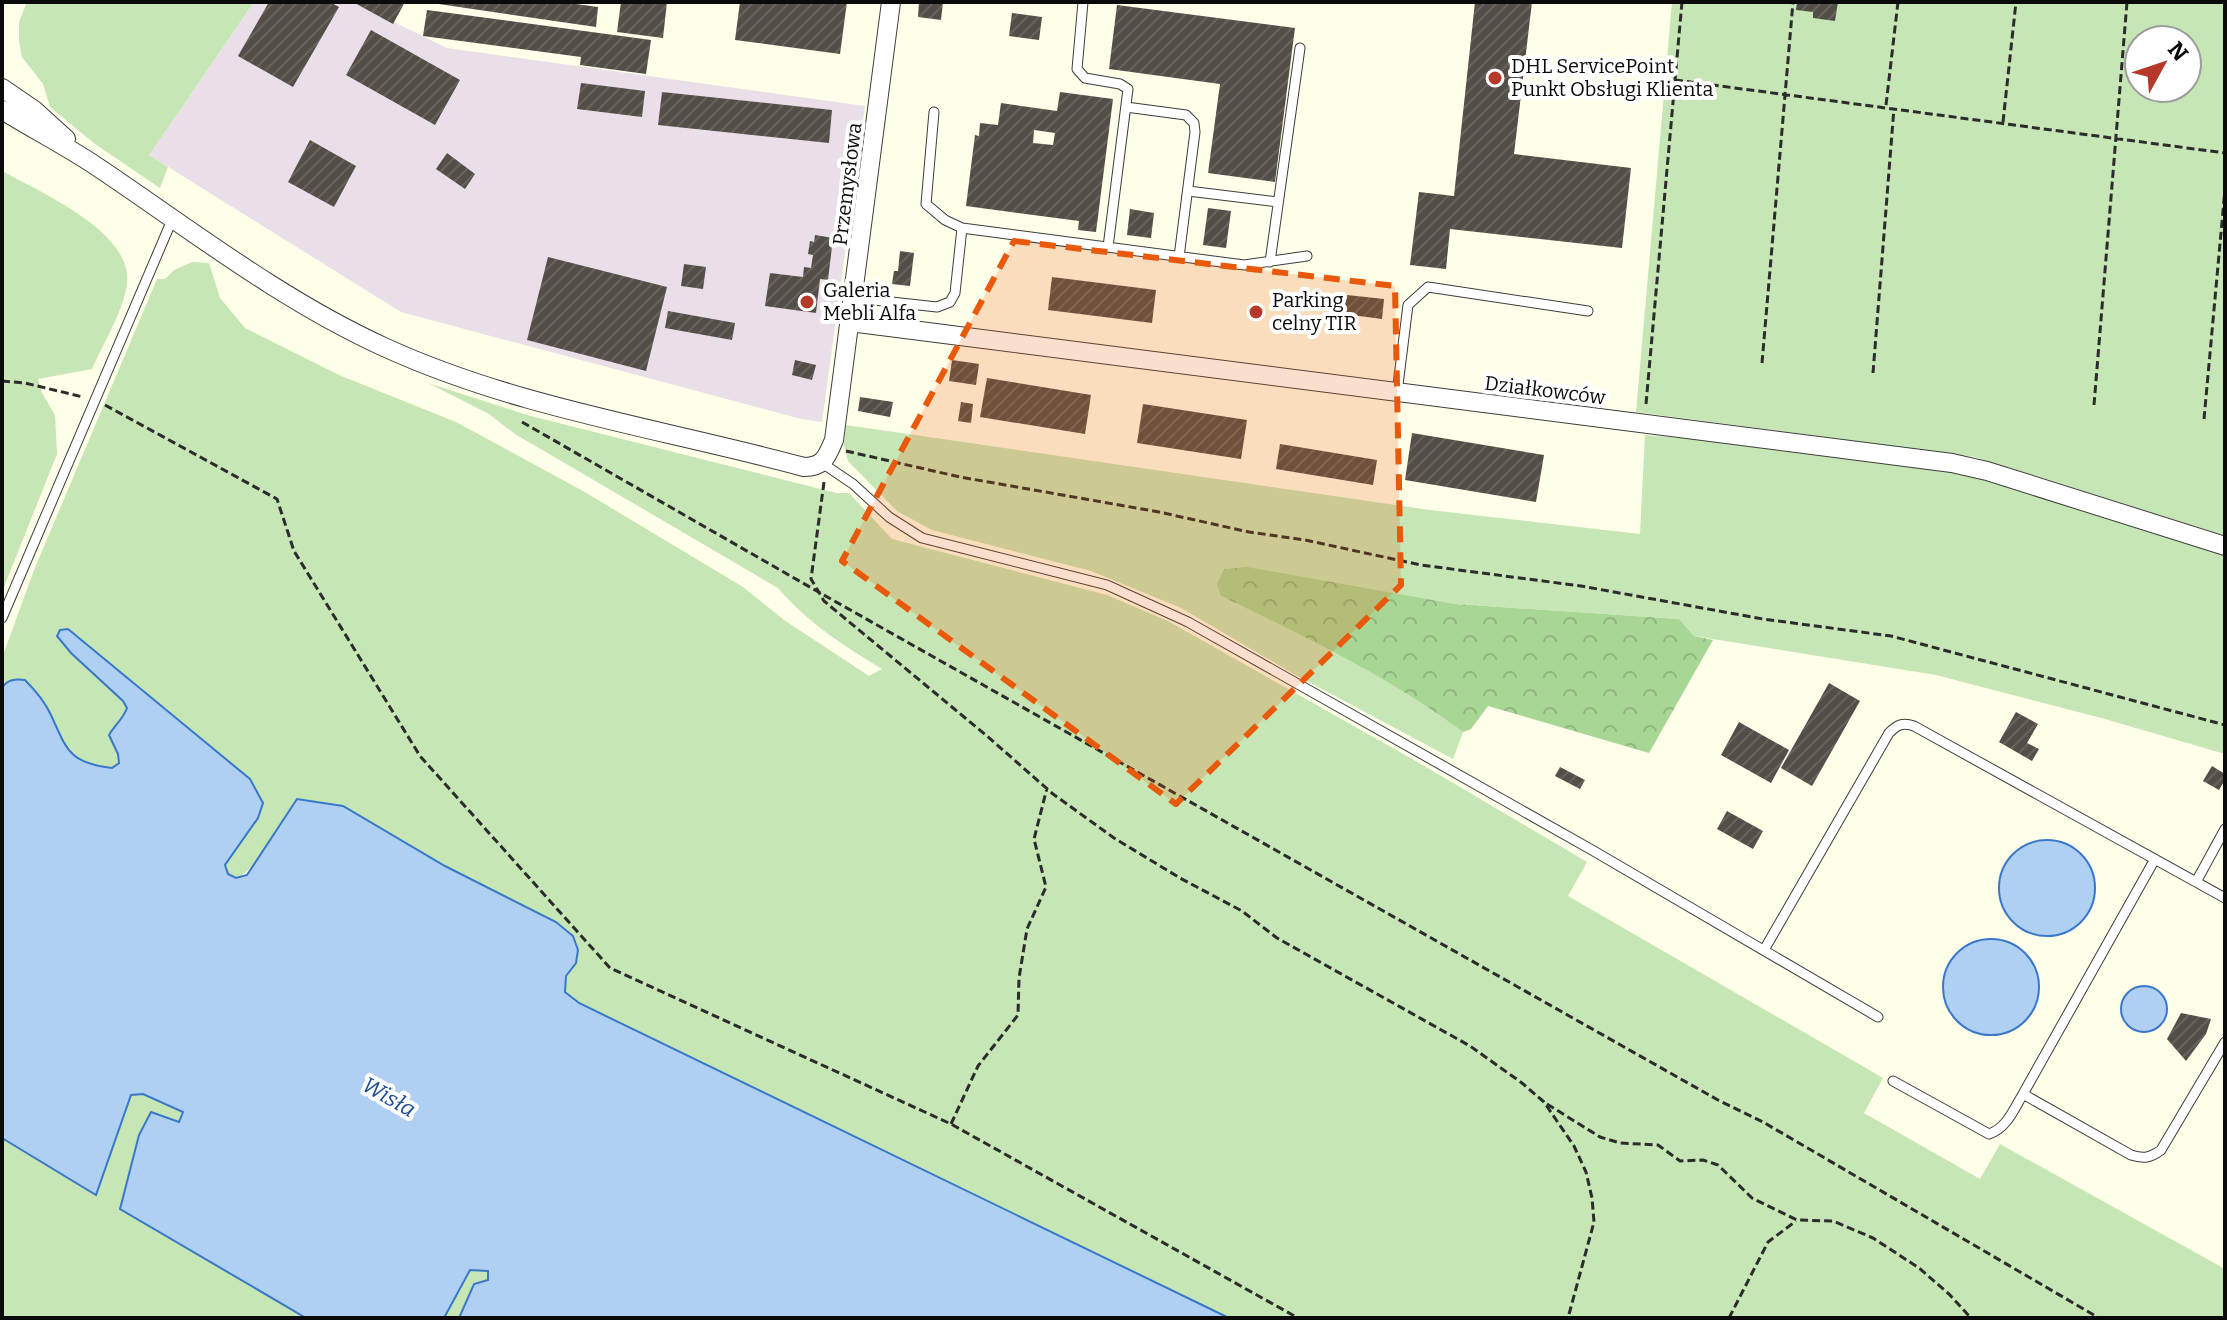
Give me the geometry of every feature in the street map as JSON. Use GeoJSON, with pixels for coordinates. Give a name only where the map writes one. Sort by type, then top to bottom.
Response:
{"type":"FeatureCollection","features":[{"type":"Feature","properties":{"kind":"street","name":"Przemysłowa"},"geometry":{"type":"LineString","coordinates":[[826,455],[834,440],[855,298],[891,2]]}},
{"type":"Feature","properties":{"kind":"street"},"geometry":{"type":"LineString","coordinates":[[2,88],[34,110],[94,165]]}},
{"type":"Feature","properties":{"kind":"street"},"geometry":{"type":"LineString","coordinates":[[2,110],[94,165],[172,220],[337,323],[427,366],[613,421],[804,467],[815,467],[826,455]]}},
{"type":"Feature","properties":{"kind":"street","name":"Działkowców"},"geometry":{"type":"LineString","coordinates":[[850,322],[1952,463],[2001,475],[2225,546]]}},
{"type":"Feature","properties":{"kind":"lane"},"geometry":{"type":"LineString","coordinates":[[1083,2],[1077,69],[1085,78],[1125,85],[1128,89],[1108,247]]}},
{"type":"Feature","properties":{"kind":"lane"},"geometry":{"type":"LineString","coordinates":[[1270,262],[1300,48]]}},
{"type":"Feature","properties":{"kind":"lane"},"geometry":{"type":"LineString","coordinates":[[1126,107],[1186,115],[1194,123],[1179,257]]}},
{"type":"Feature","properties":{"kind":"lane"},"geometry":{"type":"LineString","coordinates":[[934,112],[926,204],[945,220],[962,228],[1244,265],[1307,256]]}},
{"type":"Feature","properties":{"kind":"lane"},"geometry":{"type":"LineString","coordinates":[[1188,191],[1278,202]]}},
{"type":"Feature","properties":{"kind":"lane"},"geometry":{"type":"LineString","coordinates":[[2,618],[172,220]]}},
{"type":"Feature","properties":{"kind":"lane"},"geometry":{"type":"LineString","coordinates":[[855,298],[937,307],[950,302],[955,293],[962,228]]}},
{"type":"Feature","properties":{"kind":"lane"},"geometry":{"type":"LineString","coordinates":[[1397,393],[1408,305],[1428,287],[1588,311]]}},
{"type":"Feature","properties":{"kind":"lane"},"geometry":{"type":"LineString","coordinates":[[826,455],[889,517],[922,538],[1107,585],[1188,622],[1878,1017]]}},
{"type":"Feature","properties":{"kind":"lane"},"geometry":{"type":"LineString","coordinates":[[1764,950],[1889,733],[1905,723],[2225,898]]}},
{"type":"Feature","properties":{"kind":"lane"},"geometry":{"type":"LineString","coordinates":[[2196,882],[2225,829]]}},
{"type":"Feature","properties":{"kind":"lane"},"geometry":{"type":"LineString","coordinates":[[1893,1081],[1989,1134],[1997,1131],[2007,1121],[2023,1094],[2155,859]]}},
{"type":"Feature","properties":{"kind":"lane"},"geometry":{"type":"LineString","coordinates":[[2023,1094],[2131,1155],[2151,1157],[2161,1150],[2225,1042]]}},
{"type":"Feature","properties":{"kind":"path"},"geometry":{"type":"LineString","coordinates":[[1644,424],[1682,2]]}},
{"type":"Feature","properties":{"kind":"path"},"geometry":{"type":"LineString","coordinates":[[1762,363],[1793,2]]}},
{"type":"Feature","properties":{"kind":"path"},"geometry":{"type":"LineString","coordinates":[[1886,107],[1898,2]]}},
{"type":"Feature","properties":{"kind":"path"},"geometry":{"type":"LineString","coordinates":[[2003,123],[2016,2]]}},
{"type":"Feature","properties":{"kind":"path"},"geometry":{"type":"LineString","coordinates":[[2094,405],[2127,2]]}},
{"type":"Feature","properties":{"kind":"path"},"geometry":{"type":"LineString","coordinates":[[1675,80],[2225,153]]}},
{"type":"Feature","properties":{"kind":"path"},"geometry":{"type":"LineString","coordinates":[[1873,373],[1894,108]]}},
{"type":"Feature","properties":{"kind":"path"},"geometry":{"type":"LineString","coordinates":[[2204,419],[2225,189]]}},
{"type":"Feature","properties":{"kind":"path"},"geometry":{"type":"LineString","coordinates":[[2,381],[25,383],[95,400],[277,499],[294,551],[420,756],[610,968],[951,1124],[1298,1318]]}},
{"type":"Feature","properties":{"kind":"path"},"geometry":{"type":"LineString","coordinates":[[522,422],[1718,1100],[1763,1122],[2099,1318]]}},
{"type":"Feature","properties":{"kind":"path"},"geometry":{"type":"LineString","coordinates":[[1971,1318],[1919,1268],[1873,1238],[1833,1221],[1797,1220],[1752,1198],[1718,1165],[1703,1160],[1680,1161],[1658,1145],[1620,1143],[1600,1137],[1544,1102],[1470,1046],[1277,938],[1242,911],[1114,838],[1047,788],[824,601],[815,590],[811,579],[826,455],[1159,512],[1421,565],[1581,586],[1763,619],[1891,636],[2225,725]]}},
{"type":"Feature","properties":{"kind":"path"},"geometry":{"type":"LineString","coordinates":[[951,1124],[978,1066],[1018,1015],[1019,978],[1027,929],[1046,887],[1034,839],[1047,788]]}},
{"type":"Feature","properties":{"kind":"path"},"geometry":{"type":"LineString","coordinates":[[1544,1102],[1574,1146],[1586,1172],[1592,1198],[1594,1222],[1568,1318]]}},
{"type":"Feature","properties":{"kind":"path"},"geometry":{"type":"LineString","coordinates":[[1729,1318],[1768,1242],[1797,1220]]}},
{"type":"Feature","properties":{"kind":"highlighted area"},"geometry":{"type":"Polygon","coordinates":[[[1014,241],[1395,286],[1401,585],[1176,804],[842,561],[1014,241]]]}},
{"type":"Feature","properties":{"kind":"shaded area"},"geometry":{"type":"Polygon","coordinates":[[[254,2],[353,2],[447,48],[865,106],[822,422],[801,419],[401,312],[149,155],[254,2]]]}},
{"type":"Feature","properties":{"kind":"green space"},"geometry":{"type":"Polygon","coordinates":[[[27,2],[254,2],[149,155],[168,167],[160,188],[95,144],[50,107],[43,84],[22,57],[19,22],[27,2]]]}},
{"type":"Feature","properties":{"kind":"green space"},"geometry":{"type":"Polygon","coordinates":[[[1672,2],[2225,2],[2225,536],[1975,457],[1636,412],[1672,2]]]}},
{"type":"Feature","properties":{"kind":"green space"},"geometry":{"type":"Polygon","coordinates":[[[2,171],[62,204],[103,234],[118,251],[126,270],[126,290],[116,320],[92,369],[38,379],[55,415],[57,454],[2,592],[2,171]]]}},
{"type":"Feature","properties":{"kind":"green space"},"geometry":{"type":"Polygon","coordinates":[[[192,262],[209,263],[220,298],[245,328],[339,375],[456,422],[583,491],[743,587],[784,620],[869,676],[882,669],[814,623],[778,588],[515,434],[489,414],[428,383],[527,415],[836,493],[849,493],[892,539],[1107,595],[1168,621],[1587,862],[1568,896],[1883,1078],[1864,1113],[1980,1179],[2000,1144],[2225,1269],[2225,1318],[1229,1318],[579,1003],[565,993],[566,975],[576,963],[578,950],[573,936],[556,922],[445,866],[343,806],[297,799],[253,866],[236,878],[227,874],[225,866],[239,843],[250,778],[68,629],[99,678],[127,708],[109,735],[119,763],[112,768],[81,759],[63,743],[37,693],[4,683],[2,688],[2,658],[34,570],[157,279],[165,279],[174,270],[192,262]]]}},
{"type":"Feature","properties":{"kind":"green space"},"geometry":{"type":"Polygon","coordinates":[[[846,425],[1430,510],[1640,534],[1645,435],[1906,457],[2225,552],[2225,754],[1936,675],[1694,636],[1679,619],[1455,604],[1385,593],[1221,596],[1345,658],[1435,712],[1463,732],[1453,759],[1292,673],[1181,608],[1091,571],[932,530],[897,511],[848,461],[844,445],[846,425]]]}},
{"type":"Feature","properties":{"kind":"green space"},"geometry":{"type":"Polygon","coordinates":[[[1247,567],[1455,604],[1679,619],[1694,636],[1713,640],[1649,753],[1488,706],[1471,729],[1463,732],[1376,675],[1221,596],[1217,584],[1224,569],[1247,567]]]}},
{"type":"Feature","properties":{"kind":"green space"},"geometry":{"type":"Polygon","coordinates":[[[131,1094],[143,1094],[183,1111],[180,1122],[151,1112],[121,1209],[306,1318],[2,1318],[2,1138],[95,1194],[131,1094]]]}},
{"type":"Feature","properties":{"kind":"green space"},"geometry":{"type":"Polygon","coordinates":[[[470,1270],[489,1271],[488,1281],[474,1284],[459,1318],[444,1318],[470,1270]]]}},
{"type":"Feature","properties":{"kind":"water","name":"Wisła"},"geometry":{"type":"Polygon","coordinates":[[[68,629],[250,779],[263,803],[258,818],[225,865],[228,874],[236,878],[247,875],[297,799],[343,806],[445,866],[556,922],[573,936],[578,950],[576,963],[566,976],[565,992],[579,1003],[1229,1318],[459,1318],[474,1284],[488,1280],[488,1271],[470,1270],[444,1318],[306,1318],[120,1209],[139,1135],[151,1112],[179,1122],[183,1112],[143,1094],[131,1095],[96,1195],[2,1138],[2,688],[9,681],[25,680],[46,705],[71,753],[98,766],[112,768],[119,763],[109,735],[127,708],[57,636],[60,630],[68,629]]]}},
{"type":"Feature","properties":{"kind":"water"},"geometry":{"type":"Polygon","coordinates":[[[2047,840],[2065,844],[2081,854],[2091,870],[2095,888],[2091,906],[2081,922],[2065,932],[2047,936],[2029,932],[2013,922],[2003,906],[1999,888],[2003,870],[2013,854],[2029,844],[2047,840]]]}},
{"type":"Feature","properties":{"kind":"water"},"geometry":{"type":"Polygon","coordinates":[[[1991,939],[2009,943],[2025,953],[2035,969],[2039,987],[2035,1005],[2025,1021],[2009,1031],[1991,1035],[1973,1031],[1957,1021],[1947,1005],[1943,987],[1947,969],[1957,953],[1973,943],[1991,939]]]}},
{"type":"Feature","properties":{"kind":"water"},"geometry":{"type":"Polygon","coordinates":[[[2144,986],[2160,993],[2167,1009],[2160,1025],[2144,1032],[2128,1025],[2121,1009],[2128,993],[2144,986]]]}},
{"type":"Feature","properties":{"kind":"building"},"geometry":{"type":"Polygon","coordinates":[[[269,2],[330,2],[339,7],[293,87],[238,56],[269,2]]]}},
{"type":"Feature","properties":{"kind":"building"},"geometry":{"type":"Polygon","coordinates":[[[353,2],[405,2],[393,24],[353,2]]]}},
{"type":"Feature","properties":{"kind":"building"},"geometry":{"type":"Polygon","coordinates":[[[425,2],[561,2],[598,7],[596,27],[425,2]]]}},
{"type":"Feature","properties":{"kind":"building"},"geometry":{"type":"Polygon","coordinates":[[[621,2],[667,2],[663,38],[617,32],[621,2]]]}},
{"type":"Feature","properties":{"kind":"building"},"geometry":{"type":"Polygon","coordinates":[[[740,2],[847,2],[840,54],[735,40],[740,2]]]}},
{"type":"Feature","properties":{"kind":"building"},"geometry":{"type":"Polygon","coordinates":[[[919,2],[943,2],[941,20],[918,17],[919,2]]]}},
{"type":"Feature","properties":{"kind":"building","name":"DHL ServicePoint Punkt Obsługi Klienta"},"geometry":{"type":"Polygon","coordinates":[[[1475,2],[1532,2],[1514,154],[1631,168],[1622,248],[1450,229],[1446,269],[1410,265],[1419,192],[1454,196],[1475,2]]]}},
{"type":"Feature","properties":{"kind":"building"},"geometry":{"type":"Polygon","coordinates":[[[1797,2],[1838,2],[1835,21],[1813,18],[1813,12],[1796,10],[1797,2]]]}},
{"type":"Feature","properties":{"kind":"building"},"geometry":{"type":"Polygon","coordinates":[[[1117,5],[1295,28],[1275,182],[1208,173],[1220,84],[1109,69],[1117,5]]]}},
{"type":"Feature","properties":{"kind":"building"},"geometry":{"type":"Polygon","coordinates":[[[427,10],[651,40],[646,74],[580,65],[581,57],[423,36],[427,10]]]}},
{"type":"Feature","properties":{"kind":"building"},"geometry":{"type":"Polygon","coordinates":[[[1012,13],[1042,17],[1039,40],[1009,36],[1012,13]]]}},
{"type":"Feature","properties":{"kind":"building"},"geometry":{"type":"Polygon","coordinates":[[[371,30],[460,80],[435,125],[346,75],[371,30]]]}},
{"type":"Feature","properties":{"kind":"building"},"geometry":{"type":"Polygon","coordinates":[[[581,83],[645,91],[642,117],[577,109],[581,83]]]}},
{"type":"Feature","properties":{"kind":"building"},"geometry":{"type":"Polygon","coordinates":[[[662,92],[832,110],[829,143],[658,125],[662,92]]]}},
{"type":"Feature","properties":{"kind":"building"},"geometry":{"type":"Polygon","coordinates":[[[1060,92],[1113,99],[1096,232],[1078,230],[1079,221],[966,206],[975,135],[979,136],[980,123],[998,125],[1001,103],[1057,111],[1060,92]],[[1034,130],[1033,143],[1053,145],[1055,133],[1034,130]]]}},
{"type":"Feature","properties":{"kind":"building"},"geometry":{"type":"Polygon","coordinates":[[[310,140],[356,166],[334,207],[288,182],[310,140]]]}},
{"type":"Feature","properties":{"kind":"building"},"geometry":{"type":"Polygon","coordinates":[[[447,153],[475,174],[465,189],[436,169],[447,153]]]}},
{"type":"Feature","properties":{"kind":"building"},"geometry":{"type":"Polygon","coordinates":[[[1208,208],[1231,211],[1226,248],[1203,245],[1208,208]]]}},
{"type":"Feature","properties":{"kind":"building"},"geometry":{"type":"Polygon","coordinates":[[[1130,209],[1154,213],[1151,238],[1127,235],[1130,209]]]}},
{"type":"Feature","properties":{"kind":"building"},"geometry":{"type":"Polygon","coordinates":[[[815,235],[833,238],[828,280],[820,279],[816,313],[765,306],[770,273],[803,277],[804,267],[811,268],[813,255],[808,254],[810,241],[814,242],[815,235]]]}},
{"type":"Feature","properties":{"kind":"building"},"geometry":{"type":"Polygon","coordinates":[[[900,251],[914,253],[910,286],[892,284],[894,271],[898,271],[900,251]]]}},
{"type":"Feature","properties":{"kind":"building"},"geometry":{"type":"Polygon","coordinates":[[[548,257],[667,287],[646,371],[527,340],[548,257]]]}},
{"type":"Feature","properties":{"kind":"building"},"geometry":{"type":"Polygon","coordinates":[[[684,264],[706,267],[703,289],[681,286],[684,264]]]}},
{"type":"Feature","properties":{"kind":"building"},"geometry":{"type":"Polygon","coordinates":[[[1052,277],[1156,290],[1152,323],[1048,310],[1052,277]]]}},
{"type":"Feature","properties":{"kind":"building"},"geometry":{"type":"Polygon","coordinates":[[[1338,294],[1384,299],[1382,319],[1336,313],[1338,294]]]}},
{"type":"Feature","properties":{"kind":"building"},"geometry":{"type":"Polygon","coordinates":[[[668,311],[735,323],[732,340],[665,328],[668,311]]]}},
{"type":"Feature","properties":{"kind":"building"},"geometry":{"type":"Polygon","coordinates":[[[795,360],[816,365],[812,380],[792,375],[795,360]]]}},
{"type":"Feature","properties":{"kind":"building"},"geometry":{"type":"Polygon","coordinates":[[[952,360],[979,364],[976,385],[949,381],[952,360]]]}},
{"type":"Feature","properties":{"kind":"building"},"geometry":{"type":"Polygon","coordinates":[[[987,378],[1091,395],[1085,434],[980,417],[987,378]]]}},
{"type":"Feature","properties":{"kind":"building"},"geometry":{"type":"Polygon","coordinates":[[[860,397],[893,402],[890,417],[858,411],[860,397]]]}},
{"type":"Feature","properties":{"kind":"building"},"geometry":{"type":"Polygon","coordinates":[[[961,402],[973,404],[971,423],[958,421],[961,402]]]}},
{"type":"Feature","properties":{"kind":"building"},"geometry":{"type":"Polygon","coordinates":[[[1143,404],[1247,420],[1241,459],[1137,443],[1143,404]]]}},
{"type":"Feature","properties":{"kind":"building"},"geometry":{"type":"Polygon","coordinates":[[[1412,433],[1544,455],[1536,502],[1405,480],[1412,433]]]}},
{"type":"Feature","properties":{"kind":"building"},"geometry":{"type":"Polygon","coordinates":[[[1280,444],[1377,460],[1373,485],[1276,469],[1280,444]]]}},
{"type":"Feature","properties":{"kind":"building"},"geometry":{"type":"Polygon","coordinates":[[[1829,683],[1860,701],[1812,786],[1781,768],[1829,683]]]}},
{"type":"Feature","properties":{"kind":"building"},"geometry":{"type":"Polygon","coordinates":[[[2016,712],[2038,724],[2027,743],[2039,749],[2032,761],[1999,742],[2016,712]]]}},
{"type":"Feature","properties":{"kind":"building"},"geometry":{"type":"Polygon","coordinates":[[[1739,722],[1789,750],[1771,783],[1721,755],[1739,722]]]}},
{"type":"Feature","properties":{"kind":"building"},"geometry":{"type":"Polygon","coordinates":[[[2212,766],[2225,774],[2219,790],[2203,781],[2212,766]]]}},
{"type":"Feature","properties":{"kind":"building"},"geometry":{"type":"Polygon","coordinates":[[[1560,767],[1585,780],[1580,789],[1555,776],[1560,767]]]}},
{"type":"Feature","properties":{"kind":"building"},"geometry":{"type":"Polygon","coordinates":[[[1727,811],[1763,831],[1753,849],[1717,829],[1727,811]]]}},
{"type":"Feature","properties":{"kind":"building"},"geometry":{"type":"Polygon","coordinates":[[[2181,1013],[2211,1019],[2206,1034],[2186,1061],[2167,1039],[2181,1013]]]}},
{"type":"Feature","properties":{"kind":"place","name":"DHL ServicePoint Punkt Obsługi Klienta"},"geometry":{"type":"Point","coordinates":[1495,78]}},
{"type":"Feature","properties":{"kind":"place","name":"Galeria Mebli Alfa"},"geometry":{"type":"Point","coordinates":[807,302]}},
{"type":"Feature","properties":{"kind":"place","name":"Parking celny TIR"},"geometry":{"type":"Point","coordinates":[1256,312]}}]}
